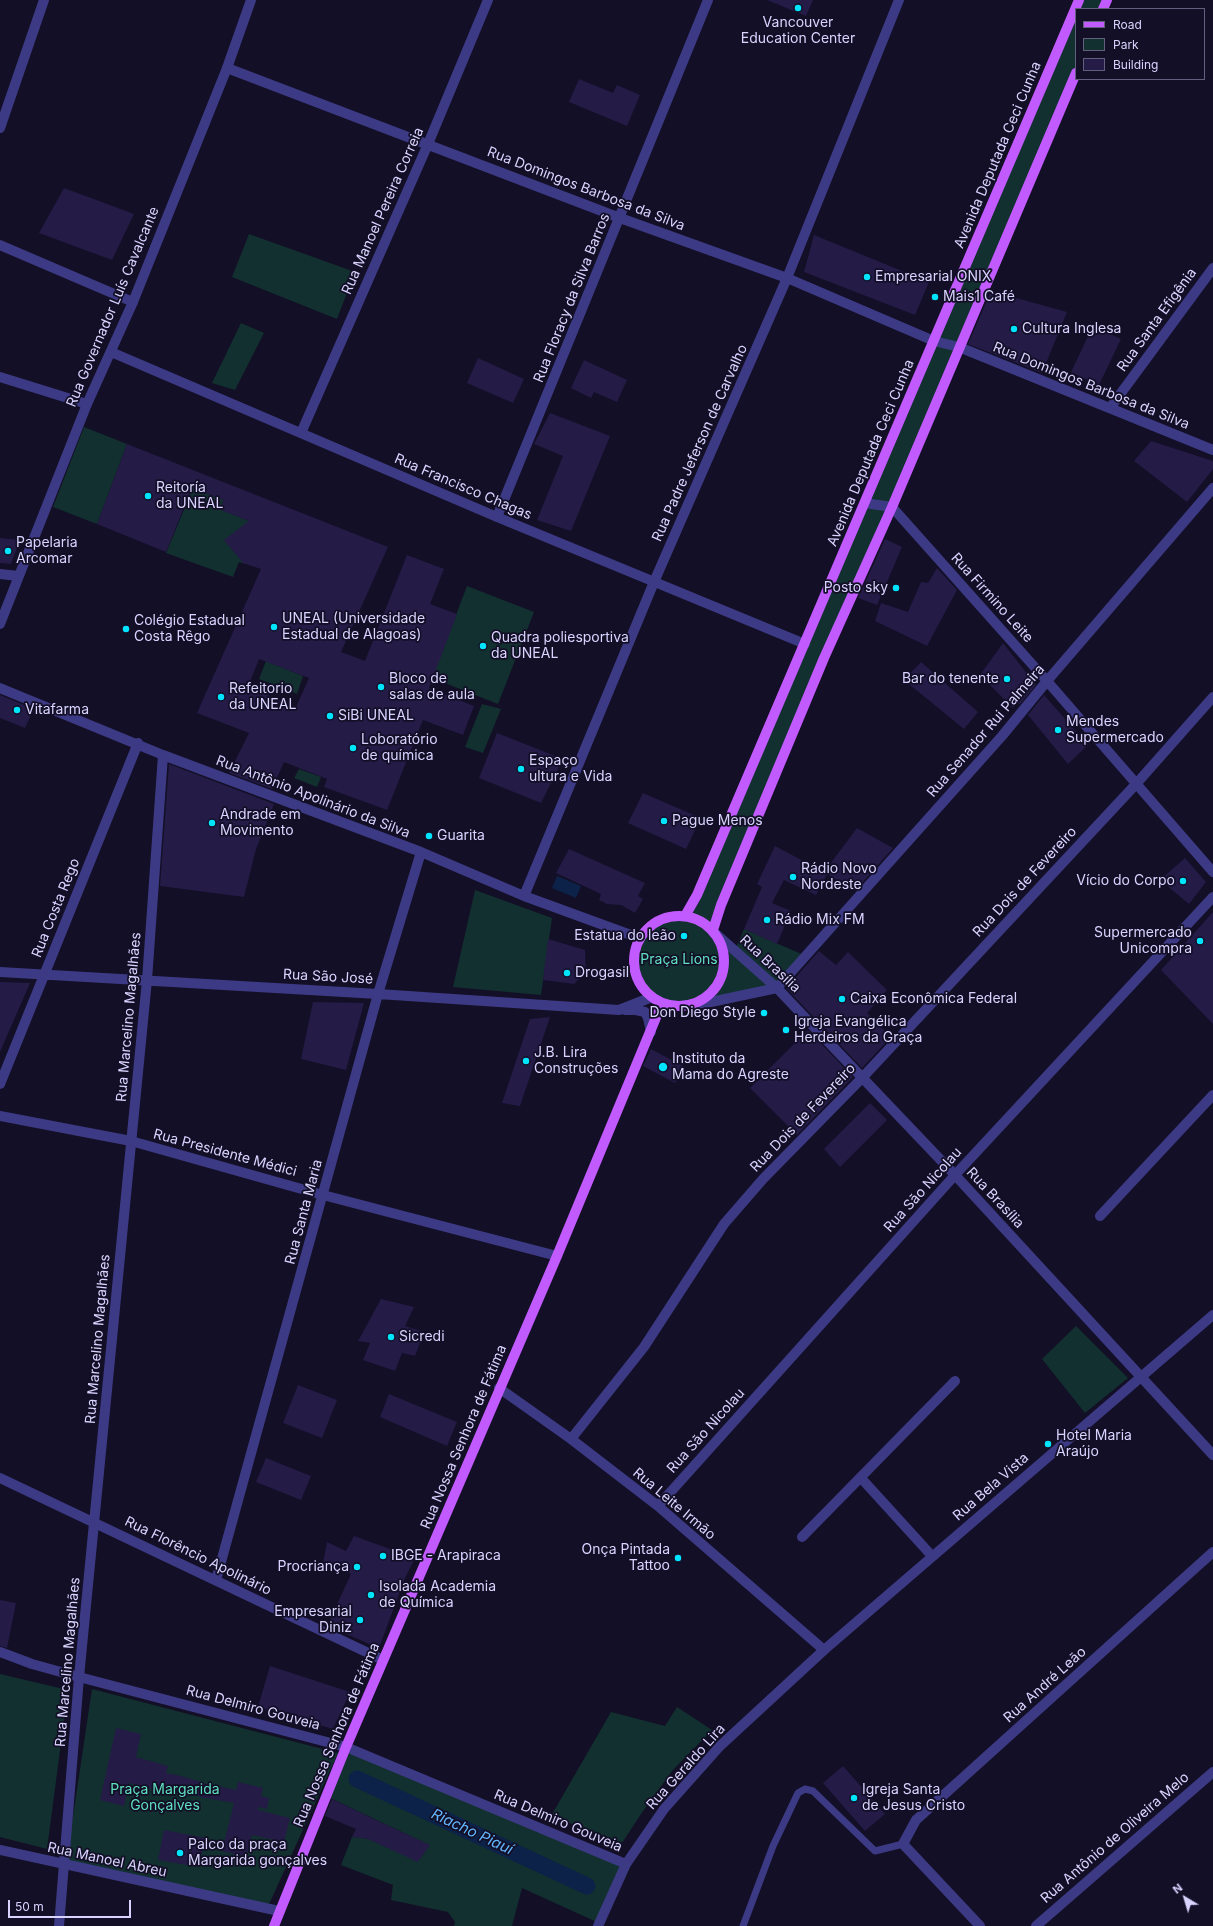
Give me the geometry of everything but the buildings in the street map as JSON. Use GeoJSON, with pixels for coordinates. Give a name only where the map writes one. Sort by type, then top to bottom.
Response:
{"type":"FeatureCollection","features":[{"type":"Feature","properties":{"kind":"main road","name":"Avenida Deputada Ceci Cunha"},"geometry":{"type":"LineString","coordinates":[[685,916],[697,896],[1075,9]]}},
{"type":"Feature","properties":{"kind":"main road"},"geometry":{"type":"LineString","coordinates":[[714,932],[724,898],[815,680],[892,507],[1075,75]]}},
{"type":"Feature","properties":{"kind":"main road"},"geometry":{"type":"LineString","coordinates":[[685,916],[705,923],[714,932],[723,950],[723,968],[717,985],[704,998],[687,1005],[673,1006],[652,998],[636,977],[633,964],[639,938],[651,925],[667,917],[685,916]]}},
{"type":"Feature","properties":{"kind":"main road","name":"Rua Nossa Senhora de Fátima"},"geometry":{"type":"LineString","coordinates":[[274,1926],[346,1747],[499,1388],[558,1256],[662,1003]]}},
{"type":"Feature","properties":{"kind":"street"},"geometry":{"type":"LineString","coordinates":[[0,128],[44,0]]}},
{"type":"Feature","properties":{"kind":"street","name":"Rua Governador Luís Cavalcante"},"geometry":{"type":"LineString","coordinates":[[0,624],[87,404],[132,302],[227,68],[251,0]]}},
{"type":"Feature","properties":{"kind":"street","name":"Rua Manoel Pereira Correia"},"geometry":{"type":"LineString","coordinates":[[301,433],[428,144],[488,0]]}},
{"type":"Feature","properties":{"kind":"street","name":"Rua Floracy da Silva Barros"},"geometry":{"type":"LineString","coordinates":[[497,518],[708,0]]}},
{"type":"Feature","properties":{"kind":"street","name":"Rua Padre Jeferson de Carvalho"},"geometry":{"type":"LineString","coordinates":[[524,896],[654,582],[787,278],[899,0]]}},
{"type":"Feature","properties":{"kind":"street","name":"Rua Domingos Barbosa da Silva"},"geometry":{"type":"LineString","coordinates":[[227,68],[620,218],[787,278],[934,341],[959,347],[1213,450]]}},
{"type":"Feature","properties":{"kind":"street"},"geometry":{"type":"LineString","coordinates":[[0,245],[132,302]]}},
{"type":"Feature","properties":{"kind":"street","name":"Rua Santa Efigênia"},"geometry":{"type":"LineString","coordinates":[[1110,408],[1213,268]]}},
{"type":"Feature","properties":{"kind":"street","name":"Rua Francisco Chagas"},"geometry":{"type":"LineString","coordinates":[[111,352],[497,518],[805,644]]}},
{"type":"Feature","properties":{"kind":"street"},"geometry":{"type":"LineString","coordinates":[[0,377],[87,404]]}},
{"type":"Feature","properties":{"kind":"street","name":"Rua Senador Rui Palmeira"},"geometry":{"type":"LineString","coordinates":[[777,988],[1002,736],[1047,681],[1213,488]]}},
{"type":"Feature","properties":{"kind":"street"},"geometry":{"type":"LineString","coordinates":[[865,503],[892,507]]}},
{"type":"Feature","properties":{"kind":"street","name":"Rua Firmino Leite"},"geometry":{"type":"LineString","coordinates":[[892,507],[1137,783],[1213,872]]}},
{"type":"Feature","properties":{"kind":"street"},"geometry":{"type":"LineString","coordinates":[[0,574],[18,576]]}},
{"type":"Feature","properties":{"kind":"street","name":"Rua Antônio Apolinário da Silva"},"geometry":{"type":"LineString","coordinates":[[0,688],[138,743],[163,755],[421,852],[524,896],[639,938]]}},
{"type":"Feature","properties":{"kind":"street","name":"Rua Dois de Fevereiro"},"geometry":{"type":"LineString","coordinates":[[571,1439],[644,1347],[724,1224],[762,1179],[862,1078],[1137,783],[1213,697]]}},
{"type":"Feature","properties":{"kind":"street","name":"Rua Costa Rego"},"geometry":{"type":"LineString","coordinates":[[0,1084],[138,743]]}},
{"type":"Feature","properties":{"kind":"street","name":"Rua Marcelino Magalhães"},"geometry":{"type":"LineString","coordinates":[[59,1926],[79,1677],[147,980],[163,755]]}},
{"type":"Feature","properties":{"kind":"street","name":"Rua Santa Maria"},"geometry":{"type":"LineString","coordinates":[[216,1580],[324,1195],[378,994],[421,852]]}},
{"type":"Feature","properties":{"kind":"street","name":"Rua São Nicolau"},"geometry":{"type":"LineString","coordinates":[[658,1506],[955,1175],[1213,897]]}},
{"type":"Feature","properties":{"kind":"street","name":"Rua Brasília"},"geometry":{"type":"LineString","coordinates":[[714,932],[777,988],[955,1175],[1213,1455]]}},
{"type":"Feature","properties":{"kind":"street","name":"Rua São José"},"geometry":{"type":"LineString","coordinates":[[0,972],[378,994],[619,1010],[652,998]]}},
{"type":"Feature","properties":{"kind":"street"},"geometry":{"type":"LineString","coordinates":[[687,1005],[711,1002],[777,988]]}},
{"type":"Feature","properties":{"kind":"street"},"geometry":{"type":"LineString","coordinates":[[619,1010],[636,1010],[645,1012],[651,1032]]}},
{"type":"Feature","properties":{"kind":"street"},"geometry":{"type":"LineString","coordinates":[[1100,1216],[1213,1095]]}},
{"type":"Feature","properties":{"kind":"street","name":"Rua Presidente Médici"},"geometry":{"type":"LineString","coordinates":[[0,1116],[131,1142],[324,1195],[558,1256]]}},
{"type":"Feature","properties":{"kind":"street","name":"Rua Bela Vista"},"geometry":{"type":"LineString","coordinates":[[824,1650],[1213,1315]]}},
{"type":"Feature","properties":{"kind":"street"},"geometry":{"type":"LineString","coordinates":[[802,1537],[955,1381]]}},
{"type":"Feature","properties":{"kind":"street","name":"Rua Leite Irmão"},"geometry":{"type":"LineString","coordinates":[[499,1388],[571,1439],[658,1506],[824,1650]]}},
{"type":"Feature","properties":{"kind":"street","name":"Rua Florêncio Apolinário"},"geometry":{"type":"LineString","coordinates":[[0,1478],[383,1660]]}},
{"type":"Feature","properties":{"kind":"street"},"geometry":{"type":"LineString","coordinates":[[861,1478],[932,1556]]}},
{"type":"Feature","properties":{"kind":"street","name":"Rua André Leão"},"geometry":{"type":"LineString","coordinates":[[904,1844],[916,1820],[1213,1552]]}},
{"type":"Feature","properties":{"kind":"street","name":"Rua Geraldo Lira"},"geometry":{"type":"LineString","coordinates":[[598,1926],[626,1864],[664,1809],[720,1746],[824,1650]]}},
{"type":"Feature","properties":{"kind":"street","name":"Rua Delmiro Gouveia"},"geometry":{"type":"LineString","coordinates":[[0,1652],[32,1664],[79,1677],[346,1747],[626,1864]]}},
{"type":"Feature","properties":{"kind":"street","name":"Rua Antônio de Oliveira Melo"},"geometry":{"type":"LineString","coordinates":[[1036,1926],[1213,1772]]}},
{"type":"Feature","properties":{"kind":"street"},"geometry":{"type":"LineString","coordinates":[[904,1844],[980,1926]]}},
{"type":"Feature","properties":{"kind":"street","name":"Rua Manoel Abreu"},"geometry":{"type":"LineString","coordinates":[[0,1850],[279,1911]]}},
{"type":"Feature","properties":{"kind":"lane"},"geometry":{"type":"LineString","coordinates":[[743,1926],[773,1846],[798,1793],[805,1790],[813,1791],[875,1851],[904,1844]]}},
{"type":"Feature","properties":{"kind":"green space"},"geometry":{"type":"Polygon","coordinates":[[[1079,0],[1107,0],[1103,8],[1076,8],[1079,0]]]}},
{"type":"Feature","properties":{"kind":"green space","name":"Praça Lions"},"geometry":{"type":"Polygon","coordinates":[[[1075,9],[1075,75],[713,930],[735,950],[744,929],[806,956],[777,988],[687,1005],[673,1006],[662,1003],[652,997],[636,977],[633,964],[639,938],[651,925],[667,917],[685,916],[1075,9]]]}},
{"type":"Feature","properties":{"kind":"green space"},"geometry":{"type":"Polygon","coordinates":[[[249,234],[355,272],[337,319],[232,277],[249,234]]]}},
{"type":"Feature","properties":{"kind":"green space"},"geometry":{"type":"Polygon","coordinates":[[[241,323],[264,333],[235,390],[212,383],[241,323]]]}},
{"type":"Feature","properties":{"kind":"green space"},"geometry":{"type":"Polygon","coordinates":[[[84,427],[127,444],[97,524],[53,507],[84,427]]]}},
{"type":"Feature","properties":{"kind":"green space"},"geometry":{"type":"Polygon","coordinates":[[[193,488],[224,500],[220,509],[261,526],[245,564],[239,562],[233,577],[166,553],[193,488]]]}},
{"type":"Feature","properties":{"kind":"green space","name":"Quadra poliesportiva da UNEAL"},"geometry":{"type":"Polygon","coordinates":[[[467,586],[534,612],[498,704],[432,678],[467,586]]]}},
{"type":"Feature","properties":{"kind":"green space"},"geometry":{"type":"Polygon","coordinates":[[[266,661],[303,676],[297,694],[259,679],[266,661]]]}},
{"type":"Feature","properties":{"kind":"green space"},"geometry":{"type":"Polygon","coordinates":[[[482,704],[501,709],[483,753],[465,747],[482,704]]]}},
{"type":"Feature","properties":{"kind":"green space"},"geometry":{"type":"Polygon","coordinates":[[[299,769],[321,777],[317,787],[294,778],[299,769]]]}},
{"type":"Feature","properties":{"kind":"green space"},"geometry":{"type":"Polygon","coordinates":[[[475,890],[552,918],[541,995],[453,987],[475,890]]]}},
{"type":"Feature","properties":{"kind":"green space"},"geometry":{"type":"Polygon","coordinates":[[[1076,1326],[1128,1378],[1085,1413],[1042,1359],[1076,1326]]]}},
{"type":"Feature","properties":{"kind":"green space"},"geometry":{"type":"Polygon","coordinates":[[[0,1674],[68,1690],[47,1849],[0,1837],[0,1674]]]}},
{"type":"Feature","properties":{"kind":"green space","name":"Praça Margarida Gonçalves"},"geometry":{"type":"Polygon","coordinates":[[[92,1689],[338,1753],[265,1913],[66,1863],[92,1689]]]}},
{"type":"Feature","properties":{"kind":"green space"},"geometry":{"type":"Polygon","coordinates":[[[677,1707],[712,1730],[672,1771],[622,1843],[551,1816],[611,1712],[665,1726],[677,1707]]]}},
{"type":"Feature","properties":{"kind":"green space"},"geometry":{"type":"Polygon","coordinates":[[[346,1747],[626,1864],[599,1923],[522,1888],[512,1926],[454,1926],[455,1922],[448,1912],[391,1900],[393,1885],[341,1865],[352,1837],[429,1845],[326,1796],[346,1747]]]}},
{"type":"Feature","properties":{"kind":"water"},"geometry":{"type":"Polygon","coordinates":[[[557,876],[581,886],[576,898],[552,888],[557,876]]]}},
{"type":"Feature","properties":{"kind":"waterway","name":"Riacho Piauí"},"geometry":{"type":"LineString","coordinates":[[357,1779],[587,1886]]}},
{"type":"Feature","properties":{"kind":"place","name":"Vancouver Education Center"},"geometry":{"type":"Point","coordinates":[798,8]}},
{"type":"Feature","properties":{"kind":"place","name":"Empresarial ONIX"},"geometry":{"type":"Point","coordinates":[867,277]}},
{"type":"Feature","properties":{"kind":"place","name":"Mais1 Café"},"geometry":{"type":"Point","coordinates":[935,297]}},
{"type":"Feature","properties":{"kind":"place","name":"Cultura Inglesa"},"geometry":{"type":"Point","coordinates":[1014,329]}},
{"type":"Feature","properties":{"kind":"place","name":"Reitoría da UNEAL"},"geometry":{"type":"Point","coordinates":[148,496]}},
{"type":"Feature","properties":{"kind":"place","name":"Papelaria Arcomar"},"geometry":{"type":"Point","coordinates":[8,551]}},
{"type":"Feature","properties":{"kind":"place","name":"Posto sky"},"geometry":{"type":"Point","coordinates":[896,588]}},
{"type":"Feature","properties":{"kind":"place","name":"UNEAL (Universidade Estadual de Alagoas)"},"geometry":{"type":"Point","coordinates":[274,627]}},
{"type":"Feature","properties":{"kind":"place","name":"Colégio Estadual Costa Rêgo"},"geometry":{"type":"Point","coordinates":[126,629]}},
{"type":"Feature","properties":{"kind":"place","name":"Quadra poliesportiva da UNEAL"},"geometry":{"type":"Point","coordinates":[483,646]}},
{"type":"Feature","properties":{"kind":"place","name":"Bar do tenente"},"geometry":{"type":"Point","coordinates":[1007,679]}},
{"type":"Feature","properties":{"kind":"place","name":"Bloco de salas de aula"},"geometry":{"type":"Point","coordinates":[381,687]}},
{"type":"Feature","properties":{"kind":"place","name":"Refeitorio da UNEAL"},"geometry":{"type":"Point","coordinates":[221,697]}},
{"type":"Feature","properties":{"kind":"place","name":"Vitafarma"},"geometry":{"type":"Point","coordinates":[17,710]}},
{"type":"Feature","properties":{"kind":"place","name":"SiBi UNEAL"},"geometry":{"type":"Point","coordinates":[330,716]}},
{"type":"Feature","properties":{"kind":"place","name":"Mendes Supermercado"},"geometry":{"type":"Point","coordinates":[1058,730]}},
{"type":"Feature","properties":{"kind":"place","name":"Loboratório de química"},"geometry":{"type":"Point","coordinates":[353,748]}},
{"type":"Feature","properties":{"kind":"place","name":"Espaço ultura e Vida"},"geometry":{"type":"Point","coordinates":[521,769]}},
{"type":"Feature","properties":{"kind":"place","name":"Pague Menos"},"geometry":{"type":"Point","coordinates":[664,821]}},
{"type":"Feature","properties":{"kind":"place","name":"Andrade em Movimento"},"geometry":{"type":"Point","coordinates":[212,823]}},
{"type":"Feature","properties":{"kind":"place","name":"Guarita"},"geometry":{"type":"Point","coordinates":[429,836]}},
{"type":"Feature","properties":{"kind":"place","name":"Rádio Novo Nordeste"},"geometry":{"type":"Point","coordinates":[793,877]}},
{"type":"Feature","properties":{"kind":"place","name":"Vício do Corpo"},"geometry":{"type":"Point","coordinates":[1183,881]}},
{"type":"Feature","properties":{"kind":"place","name":"Rádio Mix FM"},"geometry":{"type":"Point","coordinates":[767,920]}},
{"type":"Feature","properties":{"kind":"place","name":"Estatua do leão"},"geometry":{"type":"Point","coordinates":[684,936]}},
{"type":"Feature","properties":{"kind":"place","name":"Supermercado Unicompra"},"geometry":{"type":"Point","coordinates":[1200,941]}},
{"type":"Feature","properties":{"kind":"place","name":"Drogasil"},"geometry":{"type":"Point","coordinates":[567,973]}},
{"type":"Feature","properties":{"kind":"place","name":"Caixa Econômica Federal"},"geometry":{"type":"Point","coordinates":[842,999]}},
{"type":"Feature","properties":{"kind":"place","name":"Don Diego Style"},"geometry":{"type":"Point","coordinates":[764,1013]}},
{"type":"Feature","properties":{"kind":"place","name":"Igreja Evangélica Herdeiros da Graça"},"geometry":{"type":"Point","coordinates":[786,1030]}},
{"type":"Feature","properties":{"kind":"place","name":"J.B. Lira Construções"},"geometry":{"type":"Point","coordinates":[526,1061]}},
{"type":"Feature","properties":{"kind":"place","name":"Instituto da Mama do Agreste"},"geometry":{"type":"Point","coordinates":[663,1067]}},
{"type":"Feature","properties":{"kind":"place","name":"Sicredi"},"geometry":{"type":"Point","coordinates":[391,1337]}},
{"type":"Feature","properties":{"kind":"place","name":"Hotel Maria Araújo"},"geometry":{"type":"Point","coordinates":[1048,1444]}},
{"type":"Feature","properties":{"kind":"place","name":"IBGE - Arapiraca"},"geometry":{"type":"Point","coordinates":[383,1556]}},
{"type":"Feature","properties":{"kind":"place","name":"Onça Pintada Tattoo"},"geometry":{"type":"Point","coordinates":[678,1558]}},
{"type":"Feature","properties":{"kind":"place","name":"Procriança"},"geometry":{"type":"Point","coordinates":[357,1567]}},
{"type":"Feature","properties":{"kind":"place","name":"Isolada Academia de Química"},"geometry":{"type":"Point","coordinates":[371,1595]}},
{"type":"Feature","properties":{"kind":"place","name":"Empresarial Diniz"},"geometry":{"type":"Point","coordinates":[360,1620]}},
{"type":"Feature","properties":{"kind":"place","name":"Igreja Santa de Jesus Cristo"},"geometry":{"type":"Point","coordinates":[854,1798]}},
{"type":"Feature","properties":{"kind":"place","name":"Palco da praça Margarida gonçalves"},"geometry":{"type":"Point","coordinates":[180,1853]}}]}
